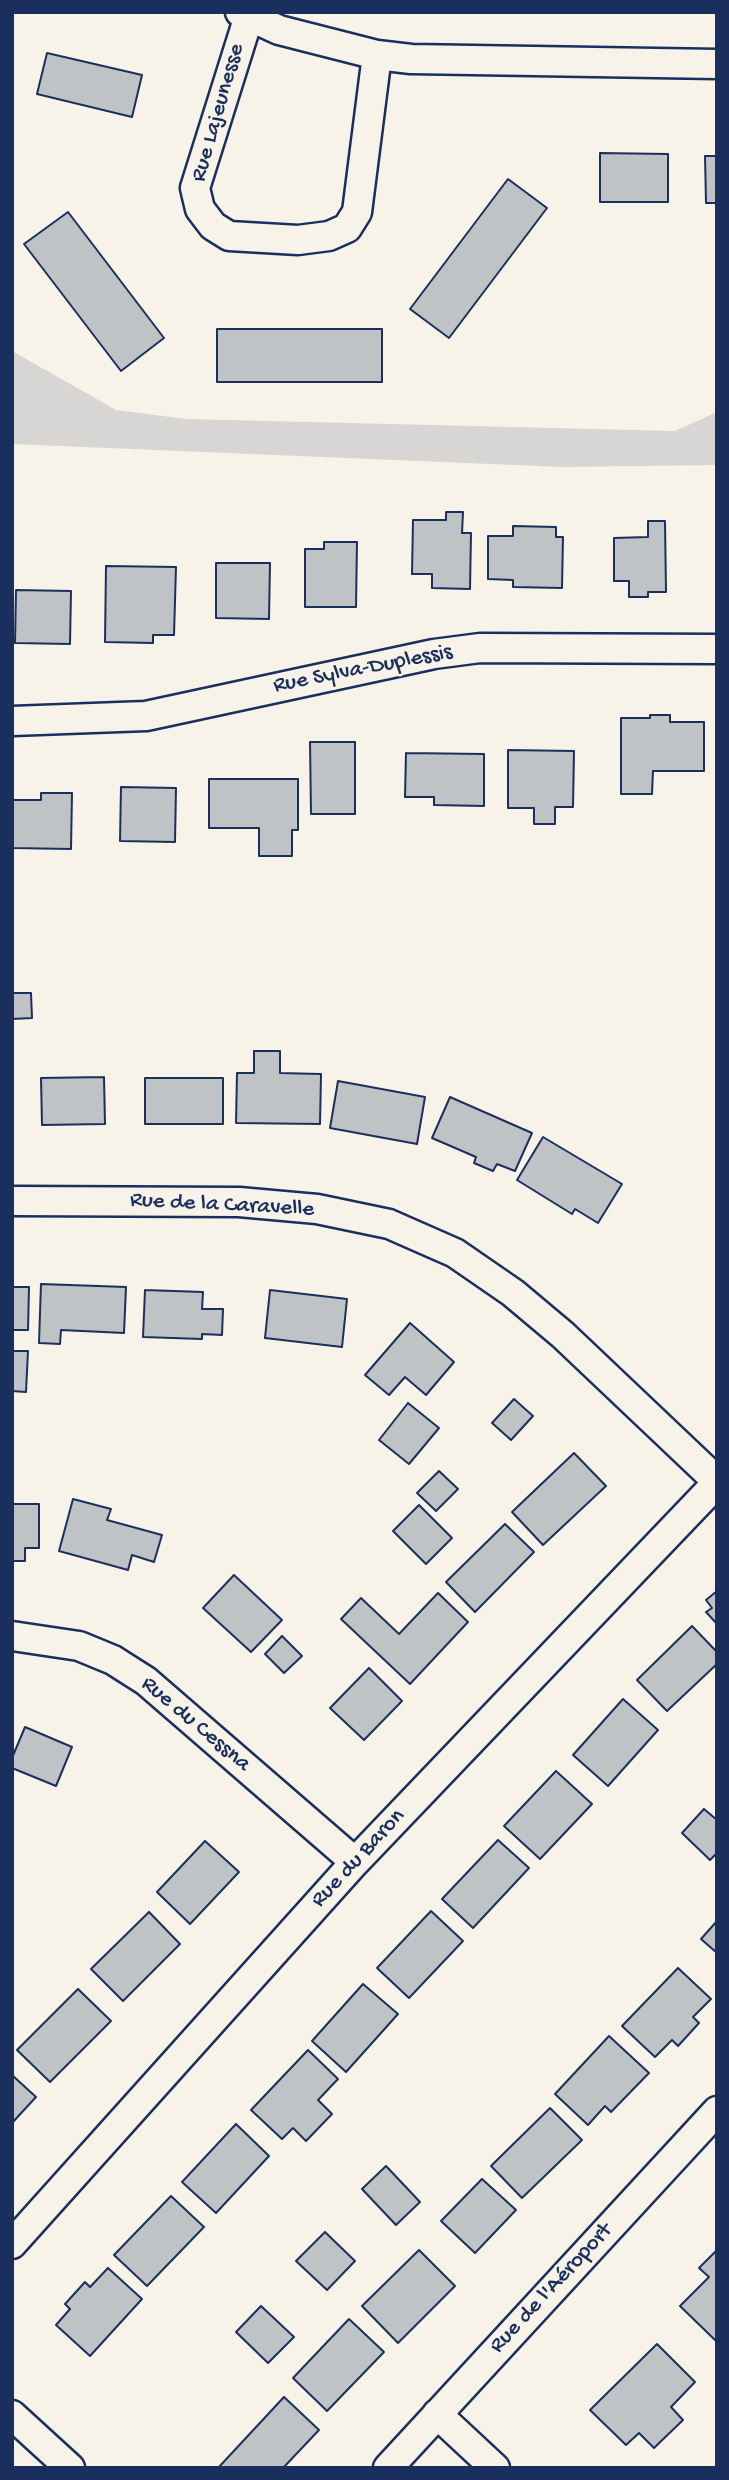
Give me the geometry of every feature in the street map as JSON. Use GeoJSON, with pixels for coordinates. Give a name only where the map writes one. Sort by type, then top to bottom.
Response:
{"type":"FeatureCollection","features":[{"type":"Feature","properties":{"kind":"street","name":"Rue Lajeunesse"},"geometry":{"type":"LineString","coordinates":[[377,55],[357,212],[347,228],[329,236],[298,240],[229,236],[213,226],[200,209],[195,188],[244,14],[279,30],[377,55],[717,64]]}},
{"type":"Feature","properties":{"kind":"street","name":"Rue Sylva-Duplessis"},"geometry":{"type":"LineString","coordinates":[[12,721],[146,716],[434,654],[480,648],[717,649]]}},
{"type":"Feature","properties":{"kind":"street","name":"Rue de la Caravelle"},"geometry":{"type":"LineString","coordinates":[[12,1201],[239,1202],[317,1209],[388,1224],[455,1253],[513,1293],[563,1335],[717,1482]]}},
{"type":"Feature","properties":{"kind":"street","name":"Rue du Baron"},"geometry":{"type":"LineString","coordinates":[[12,2244],[355,1862],[717,1482]]}},
{"type":"Feature","properties":{"kind":"street","name":"Rue du Cessna"},"geometry":{"type":"LineString","coordinates":[[12,1636],[79,1646],[113,1660],[146,1681],[355,1862]]}},
{"type":"Feature","properties":{"kind":"street","name":"Rue de l'Aéroport"},"geometry":{"type":"LineString","coordinates":[[388,2468],[717,2111]]}},
{"type":"Feature","properties":{"kind":"street"},"geometry":{"type":"LineString","coordinates":[[437,2414],[495,2468]]}},
{"type":"Feature","properties":{"kind":"street"},"geometry":{"type":"LineString","coordinates":[[12,2415],[69,2468]]}},
{"type":"Feature","properties":{"kind":"shaded area"},"geometry":{"type":"Polygon","coordinates":[[[12,351],[116,410],[186,419],[675,431],[717,412],[717,465],[562,467],[12,444],[12,351]]]}},
{"type":"Feature","properties":{"kind":"building"},"geometry":{"type":"Polygon","coordinates":[[[47,53],[142,75],[132,117],[37,94],[47,53]]]}},
{"type":"Feature","properties":{"kind":"building"},"geometry":{"type":"Polygon","coordinates":[[[600,153],[668,154],[668,202],[600,202],[600,153]]]}},
{"type":"Feature","properties":{"kind":"building"},"geometry":{"type":"Polygon","coordinates":[[[705,156],[717,156],[717,203],[706,203],[705,156]]]}},
{"type":"Feature","properties":{"kind":"building"},"geometry":{"type":"Polygon","coordinates":[[[508,179],[547,208],[449,338],[410,309],[508,179]]]}},
{"type":"Feature","properties":{"kind":"building"},"geometry":{"type":"Polygon","coordinates":[[[68,212],[164,338],[121,371],[24,244],[68,212]]]}},
{"type":"Feature","properties":{"kind":"building"},"geometry":{"type":"Polygon","coordinates":[[[217,329],[382,329],[382,382],[217,382],[217,329]]]}},
{"type":"Feature","properties":{"kind":"building"},"geometry":{"type":"Polygon","coordinates":[[[446,512],[463,512],[462,533],[471,533],[470,589],[432,588],[432,574],[412,574],[413,520],[446,520],[446,512]]]}},
{"type":"Feature","properties":{"kind":"building"},"geometry":{"type":"Polygon","coordinates":[[[648,521],[665,521],[666,592],[648,592],[648,597],[629,597],[629,581],[614,581],[614,538],[648,537],[648,521]]]}},
{"type":"Feature","properties":{"kind":"building"},"geometry":{"type":"Polygon","coordinates":[[[513,526],[556,527],[556,537],[563,537],[562,588],[513,587],[513,580],[488,579],[488,536],[513,536],[513,526]]]}},
{"type":"Feature","properties":{"kind":"building"},"geometry":{"type":"Polygon","coordinates":[[[324,542],[357,542],[356,607],[305,607],[305,549],[324,549],[324,542]]]}},
{"type":"Feature","properties":{"kind":"building"},"geometry":{"type":"Polygon","coordinates":[[[216,563],[270,563],[269,619],[216,618],[216,563]]]}},
{"type":"Feature","properties":{"kind":"building"},"geometry":{"type":"Polygon","coordinates":[[[106,566],[176,567],[174,635],[153,635],[153,643],[105,642],[106,566]]]}},
{"type":"Feature","properties":{"kind":"building"},"geometry":{"type":"Polygon","coordinates":[[[16,590],[71,591],[70,644],[15,643],[16,590]]]}},
{"type":"Feature","properties":{"kind":"building"},"geometry":{"type":"Polygon","coordinates":[[[650,715],[670,715],[670,722],[704,722],[704,771],[653,771],[652,794],[621,794],[621,718],[650,718],[650,715]]]}},
{"type":"Feature","properties":{"kind":"building"},"geometry":{"type":"Polygon","coordinates":[[[310,742],[355,742],[355,814],[311,814],[310,742]]]}},
{"type":"Feature","properties":{"kind":"building"},"geometry":{"type":"Polygon","coordinates":[[[508,750],[574,751],[573,807],[555,807],[555,824],[534,824],[534,808],[508,808],[508,750]]]}},
{"type":"Feature","properties":{"kind":"building"},"geometry":{"type":"Polygon","coordinates":[[[406,753],[484,754],[484,806],[434,805],[434,797],[405,797],[406,753]]]}},
{"type":"Feature","properties":{"kind":"building"},"geometry":{"type":"Polygon","coordinates":[[[209,779],[298,779],[298,830],[292,830],[292,856],[259,856],[259,828],[209,828],[209,779]]]}},
{"type":"Feature","properties":{"kind":"building"},"geometry":{"type":"Polygon","coordinates":[[[121,787],[176,788],[175,842],[120,841],[121,787]]]}},
{"type":"Feature","properties":{"kind":"building"},"geometry":{"type":"Polygon","coordinates":[[[41,793],[72,793],[71,849],[12,848],[12,800],[41,800],[41,793]]]}},
{"type":"Feature","properties":{"kind":"building"},"geometry":{"type":"Polygon","coordinates":[[[12,993],[31,993],[32,1018],[12,1019],[12,993]]]}},
{"type":"Feature","properties":{"kind":"building"},"geometry":{"type":"Polygon","coordinates":[[[254,1051],[280,1051],[280,1073],[321,1074],[320,1124],[236,1123],[237,1073],[254,1073],[254,1051]]]}},
{"type":"Feature","properties":{"kind":"building"},"geometry":{"type":"Polygon","coordinates":[[[104,1077],[105,1124],[42,1125],[41,1078],[104,1077]]]}},
{"type":"Feature","properties":{"kind":"building"},"geometry":{"type":"Polygon","coordinates":[[[145,1078],[223,1078],[223,1124],[145,1124],[145,1078]]]}},
{"type":"Feature","properties":{"kind":"building"},"geometry":{"type":"Polygon","coordinates":[[[338,1081],[425,1097],[417,1144],[330,1128],[338,1081]]]}},
{"type":"Feature","properties":{"kind":"building"},"geometry":{"type":"Polygon","coordinates":[[[450,1097],[532,1133],[515,1171],[497,1164],[493,1171],[474,1163],[476,1157],[432,1138],[450,1097]]]}},
{"type":"Feature","properties":{"kind":"building"},"geometry":{"type":"Polygon","coordinates":[[[543,1137],[622,1184],[598,1223],[575,1209],[572,1214],[517,1180],[543,1137]]]}},
{"type":"Feature","properties":{"kind":"building"},"geometry":{"type":"Polygon","coordinates":[[[41,1284],[126,1287],[124,1333],[61,1330],[60,1344],[39,1343],[41,1284]]]}},
{"type":"Feature","properties":{"kind":"building"},"geometry":{"type":"Polygon","coordinates":[[[12,1287],[29,1287],[28,1330],[12,1330],[12,1287]]]}},
{"type":"Feature","properties":{"kind":"building"},"geometry":{"type":"Polygon","coordinates":[[[145,1290],[203,1292],[202,1309],[223,1309],[222,1335],[202,1334],[202,1339],[143,1337],[145,1290]]]}},
{"type":"Feature","properties":{"kind":"building"},"geometry":{"type":"Polygon","coordinates":[[[270,1290],[347,1299],[342,1347],[265,1338],[270,1290]]]}},
{"type":"Feature","properties":{"kind":"building"},"geometry":{"type":"Polygon","coordinates":[[[410,1323],[454,1362],[426,1395],[405,1377],[389,1395],[365,1375],[410,1323]]]}},
{"type":"Feature","properties":{"kind":"building"},"geometry":{"type":"Polygon","coordinates":[[[12,1351],[28,1351],[26,1392],[12,1391],[12,1351]]]}},
{"type":"Feature","properties":{"kind":"building"},"geometry":{"type":"Polygon","coordinates":[[[514,1399],[533,1416],[511,1440],[492,1423],[514,1399]]]}},
{"type":"Feature","properties":{"kind":"building"},"geometry":{"type":"Polygon","coordinates":[[[408,1403],[439,1428],[409,1464],[379,1440],[408,1403]]]}},
{"type":"Feature","properties":{"kind":"building"},"geometry":{"type":"Polygon","coordinates":[[[574,1453],[606,1486],[543,1545],[512,1512],[574,1453]]]}},
{"type":"Feature","properties":{"kind":"building"},"geometry":{"type":"Polygon","coordinates":[[[439,1471],[458,1489],[436,1511],[417,1493],[439,1471]]]}},
{"type":"Feature","properties":{"kind":"building"},"geometry":{"type":"Polygon","coordinates":[[[73,1499],[111,1509],[107,1520],[162,1535],[154,1562],[132,1555],[128,1570],[59,1551],[73,1499]]]}},
{"type":"Feature","properties":{"kind":"building"},"geometry":{"type":"Polygon","coordinates":[[[12,1504],[39,1504],[39,1548],[25,1548],[25,1561],[12,1561],[12,1504]]]}},
{"type":"Feature","properties":{"kind":"building"},"geometry":{"type":"Polygon","coordinates":[[[419,1505],[452,1538],[426,1564],[393,1531],[419,1505]]]}},
{"type":"Feature","properties":{"kind":"building"},"geometry":{"type":"Polygon","coordinates":[[[505,1524],[534,1552],[475,1612],[446,1582],[505,1524]]]}},
{"type":"Feature","properties":{"kind":"building"},"geometry":{"type":"Polygon","coordinates":[[[234,1575],[282,1620],[251,1652],[203,1608],[234,1575]]]}},
{"type":"Feature","properties":{"kind":"building"},"geometry":{"type":"Polygon","coordinates":[[[717,1591],[717,1624],[706,1612],[712,1608],[706,1600],[717,1591]]]}},
{"type":"Feature","properties":{"kind":"building"},"geometry":{"type":"Polygon","coordinates":[[[438,1593],[468,1622],[410,1684],[341,1619],[361,1598],[399,1634],[438,1593]]]}},
{"type":"Feature","properties":{"kind":"building"},"geometry":{"type":"Polygon","coordinates":[[[692,1626],[717,1652],[717,1664],[667,1711],[637,1680],[692,1626]]]}},
{"type":"Feature","properties":{"kind":"building"},"geometry":{"type":"Polygon","coordinates":[[[282,1636],[302,1656],[284,1673],[265,1654],[282,1636]]]}},
{"type":"Feature","properties":{"kind":"building"},"geometry":{"type":"Polygon","coordinates":[[[369,1668],[402,1701],[364,1740],[330,1708],[369,1668]]]}},
{"type":"Feature","properties":{"kind":"building"},"geometry":{"type":"Polygon","coordinates":[[[623,1699],[658,1730],[608,1786],[573,1755],[623,1699]]]}},
{"type":"Feature","properties":{"kind":"building"},"geometry":{"type":"Polygon","coordinates":[[[25,1727],[72,1747],[56,1786],[12,1768],[12,1758],[25,1727]]]}},
{"type":"Feature","properties":{"kind":"building"},"geometry":{"type":"Polygon","coordinates":[[[556,1771],[592,1804],[540,1859],[504,1826],[556,1771]]]}},
{"type":"Feature","properties":{"kind":"building"},"geometry":{"type":"Polygon","coordinates":[[[704,1809],[717,1820],[717,1853],[710,1860],[682,1833],[704,1809]]]}},
{"type":"Feature","properties":{"kind":"building"},"geometry":{"type":"Polygon","coordinates":[[[498,1840],[529,1868],[473,1928],[442,1899],[498,1840]]]}},
{"type":"Feature","properties":{"kind":"building"},"geometry":{"type":"Polygon","coordinates":[[[205,1841],[239,1872],[190,1924],[157,1892],[205,1841]]]}},
{"type":"Feature","properties":{"kind":"building"},"geometry":{"type":"Polygon","coordinates":[[[431,1911],[463,1941],[409,1998],[377,1968],[431,1911]]]}},
{"type":"Feature","properties":{"kind":"building"},"geometry":{"type":"Polygon","coordinates":[[[149,1912],[180,1944],[123,2001],[91,1969],[149,1912]]]}},
{"type":"Feature","properties":{"kind":"building"},"geometry":{"type":"Polygon","coordinates":[[[717,1921],[717,1953],[701,1939],[717,1921]]]}},
{"type":"Feature","properties":{"kind":"building"},"geometry":{"type":"Polygon","coordinates":[[[678,1968],[711,1999],[693,2017],[699,2023],[678,2046],[672,2040],[655,2057],[622,2026],[678,1968]]]}},
{"type":"Feature","properties":{"kind":"building"},"geometry":{"type":"Polygon","coordinates":[[[363,1984],[398,2014],[346,2072],[312,2041],[363,1984]]]}},
{"type":"Feature","properties":{"kind":"building"},"geometry":{"type":"Polygon","coordinates":[[[78,1989],[111,2021],[50,2082],[17,2050],[78,1989]]]}},
{"type":"Feature","properties":{"kind":"building"},"geometry":{"type":"Polygon","coordinates":[[[609,2036],[649,2073],[611,2112],[605,2106],[588,2125],[555,2094],[609,2036]]]}},
{"type":"Feature","properties":{"kind":"building"},"geometry":{"type":"Polygon","coordinates":[[[308,2050],[338,2079],[318,2100],[332,2114],[306,2141],[293,2128],[282,2139],[251,2110],[308,2050]]]}},
{"type":"Feature","properties":{"kind":"building"},"geometry":{"type":"Polygon","coordinates":[[[12,2075],[36,2097],[12,2123],[12,2075]]]}},
{"type":"Feature","properties":{"kind":"building"},"geometry":{"type":"Polygon","coordinates":[[[550,2108],[582,2140],[522,2198],[491,2166],[550,2108]]]}},
{"type":"Feature","properties":{"kind":"building"},"geometry":{"type":"Polygon","coordinates":[[[236,2124],[269,2156],[216,2213],[182,2182],[236,2124]]]}},
{"type":"Feature","properties":{"kind":"building"},"geometry":{"type":"Polygon","coordinates":[[[386,2166],[420,2202],[396,2225],[362,2189],[386,2166]]]}},
{"type":"Feature","properties":{"kind":"building"},"geometry":{"type":"Polygon","coordinates":[[[482,2179],[516,2210],[475,2253],[441,2221],[482,2179]]]}},
{"type":"Feature","properties":{"kind":"building"},"geometry":{"type":"Polygon","coordinates":[[[171,2196],[204,2227],[147,2286],[114,2255],[171,2196]]]}},
{"type":"Feature","properties":{"kind":"building"},"geometry":{"type":"Polygon","coordinates":[[[325,2232],[355,2261],[327,2290],[296,2261],[325,2232]]]}},
{"type":"Feature","properties":{"kind":"building"},"geometry":{"type":"Polygon","coordinates":[[[419,2250],[455,2286],[398,2343],[362,2306],[419,2250]]]}},
{"type":"Feature","properties":{"kind":"building"},"geometry":{"type":"Polygon","coordinates":[[[717,2250],[715,2340],[680,2306],[709,2277],[699,2268],[717,2250]]]}},
{"type":"Feature","properties":{"kind":"building"},"geometry":{"type":"Polygon","coordinates":[[[108,2268],[142,2299],[90,2356],[56,2325],[70,2309],[65,2304],[85,2282],[90,2287],[108,2268]]]}},
{"type":"Feature","properties":{"kind":"building"},"geometry":{"type":"Polygon","coordinates":[[[261,2306],[294,2337],[268,2363],[236,2332],[261,2306]]]}},
{"type":"Feature","properties":{"kind":"building"},"geometry":{"type":"Polygon","coordinates":[[[349,2319],[384,2352],[327,2411],[293,2378],[349,2319]]]}},
{"type":"Feature","properties":{"kind":"building"},"geometry":{"type":"Polygon","coordinates":[[[657,2344],[695,2382],[671,2407],[683,2420],[654,2448],[639,2433],[626,2445],[590,2410],[657,2344]]]}},
{"type":"Feature","properties":{"kind":"building"},"geometry":{"type":"Polygon","coordinates":[[[284,2397],[319,2430],[283,2468],[218,2468],[284,2397]]]}}]}
